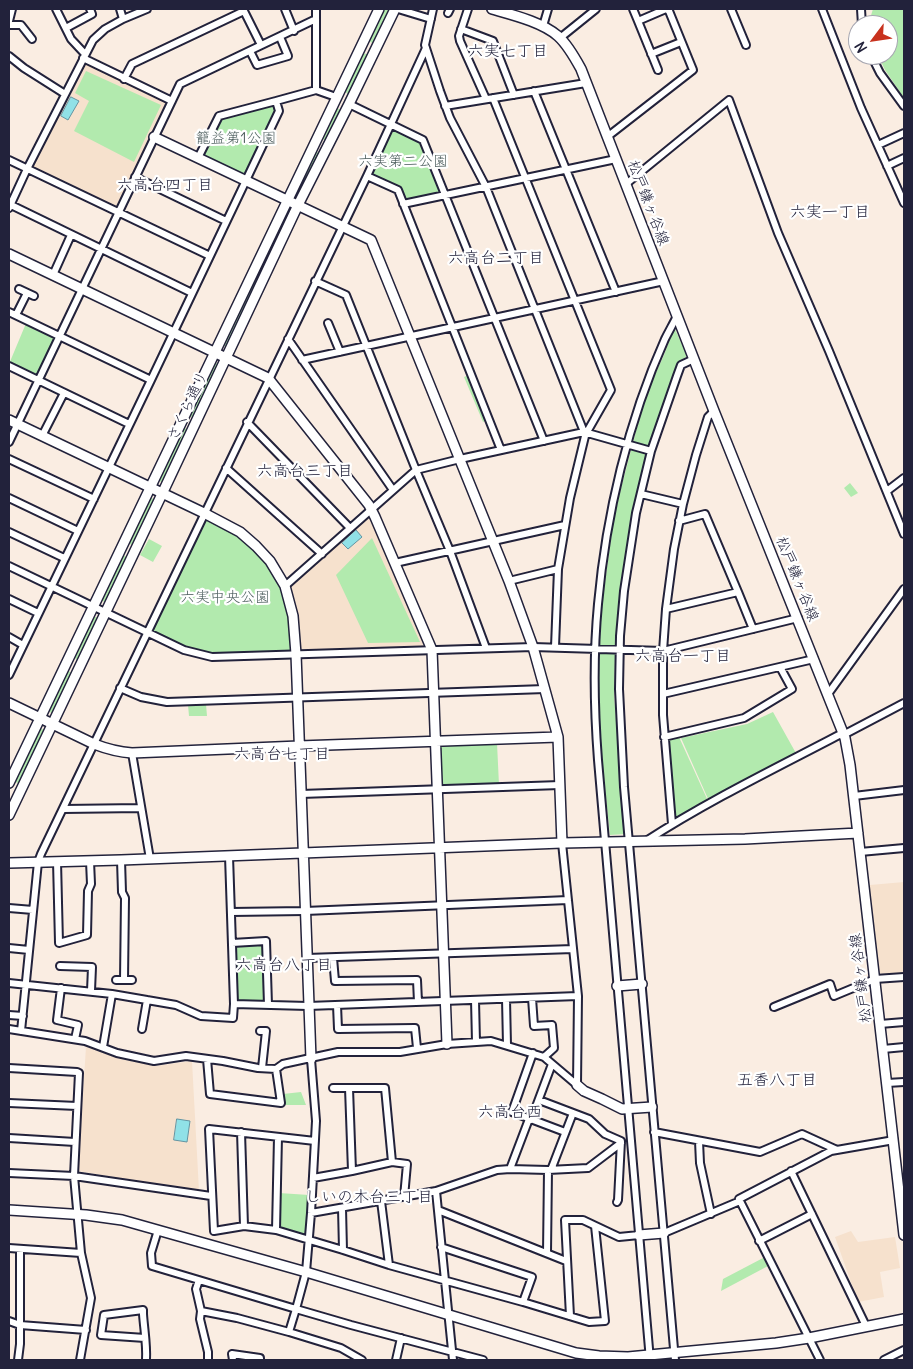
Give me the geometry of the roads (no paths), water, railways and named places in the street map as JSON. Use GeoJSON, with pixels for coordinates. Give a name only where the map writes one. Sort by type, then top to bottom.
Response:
{"type":"FeatureCollection","features":[{"type":"Feature","properties":{"kind":"street"},"geometry":{"type":"LineString","coordinates":[[9,21],[12,9]]}},
{"type":"Feature","properties":{"kind":"street"},"geometry":{"type":"LineString","coordinates":[[56,9],[71,39],[84,56],[172,101]]}},
{"type":"Feature","properties":{"kind":"street"},"geometry":{"type":"LineString","coordinates":[[66,28],[92,14],[90,9]]}},
{"type":"Feature","properties":{"kind":"street"},"geometry":{"type":"LineString","coordinates":[[120,9],[124,19]]}},
{"type":"Feature","properties":{"kind":"street"},"geometry":{"type":"LineString","coordinates":[[147,9],[105,28],[93,40],[9,206],[192,293]]}},
{"type":"Feature","properties":{"kind":"street"},"geometry":{"type":"LineString","coordinates":[[285,9],[294,30]]}},
{"type":"Feature","properties":{"kind":"street"},"geometry":{"type":"LineString","coordinates":[[316,9],[316,90]]}},
{"type":"Feature","properties":{"kind":"street","name":"さくら通り"},"geometry":{"type":"LineString","coordinates":[[9,783],[379,9]]}},
{"type":"Feature","properties":{"kind":"street"},"geometry":{"type":"LineString","coordinates":[[396,9],[431,19]]}},
{"type":"Feature","properties":{"kind":"street","name":"さくら通り"},"geometry":{"type":"LineString","coordinates":[[9,815],[298,205],[396,9]]}},
{"type":"Feature","properties":{"kind":"street"},"geometry":{"type":"LineString","coordinates":[[433,9],[425,45],[445,106],[486,187],[585,432]]}},
{"type":"Feature","properties":{"kind":"street"},"geometry":{"type":"LineString","coordinates":[[468,9],[459,36],[460,41],[526,178],[611,390],[585,432],[565,525],[558,569],[555,647]]}},
{"type":"Feature","properties":{"kind":"street","name":"松戸鎌ヶ谷線"},"geometry":{"type":"LineString","coordinates":[[492,9],[543,26],[560,38],[576,60],[843,733],[848,748],[854,796],[887,1083],[902,1194],[904,1234]]}},
{"type":"Feature","properties":{"kind":"street"},"geometry":{"type":"LineString","coordinates":[[543,26],[548,9]]}},
{"type":"Feature","properties":{"kind":"street"},"geometry":{"type":"LineString","coordinates":[[560,38],[596,9]]}},
{"type":"Feature","properties":{"kind":"street"},"geometry":{"type":"LineString","coordinates":[[633,9],[658,70]]}},
{"type":"Feature","properties":{"kind":"street"},"geometry":{"type":"LineString","coordinates":[[731,9],[746,45]]}},
{"type":"Feature","properties":{"kind":"street"},"geometry":{"type":"LineString","coordinates":[[822,9],[861,108],[887,166],[902,190],[904,203]]}},
{"type":"Feature","properties":{"kind":"street"},"geometry":{"type":"LineString","coordinates":[[124,78],[132,64],[244,10],[261,45]]}},
{"type":"Feature","properties":{"kind":"street"},"geometry":{"type":"LineString","coordinates":[[607,137],[693,70],[669,11],[654,11],[638,21]]}},
{"type":"Feature","properties":{"kind":"street"},"geometry":{"type":"LineString","coordinates":[[9,442],[13,422],[38,380],[180,84],[316,19]]}},
{"type":"Feature","properties":{"kind":"street"},"geometry":{"type":"LineString","coordinates":[[9,25],[21,26],[32,39]]}},
{"type":"Feature","properties":{"kind":"street"},"geometry":{"type":"LineString","coordinates":[[461,29],[493,41],[514,95]]}},
{"type":"Feature","properties":{"kind":"street"},"geometry":{"type":"LineString","coordinates":[[250,51],[257,65],[288,56],[280,37]]}},
{"type":"Feature","properties":{"kind":"street"},"geometry":{"type":"LineString","coordinates":[[651,54],[681,42]]}},
{"type":"Feature","properties":{"kind":"street"},"geometry":{"type":"LineString","coordinates":[[21,1031],[38,862],[41,854],[426,48]]}},
{"type":"Feature","properties":{"kind":"street"},"geometry":{"type":"LineString","coordinates":[[9,56],[24,68],[65,94]]}},
{"type":"Feature","properties":{"kind":"street"},"geometry":{"type":"LineString","coordinates":[[876,65],[904,106]]}},
{"type":"Feature","properties":{"kind":"street"},"geometry":{"type":"LineString","coordinates":[[445,106],[586,83]]}},
{"type":"Feature","properties":{"kind":"street"},"geometry":{"type":"LineString","coordinates":[[198,158],[219,116],[316,90],[336,98]]}},
{"type":"Feature","properties":{"kind":"street"},"geometry":{"type":"LineString","coordinates":[[534,91],[616,292]]}},
{"type":"Feature","properties":{"kind":"street"},"geometry":{"type":"LineString","coordinates":[[626,184],[729,100],[778,233],[833,360],[904,534]]}},
{"type":"Feature","properties":{"kind":"street"},"geometry":{"type":"LineString","coordinates":[[9,672],[279,112],[276,101]]}},
{"type":"Feature","properties":{"kind":"street"},"geometry":{"type":"LineString","coordinates":[[349,104],[423,140],[544,441]]}},
{"type":"Feature","properties":{"kind":"street"},"geometry":{"type":"LineString","coordinates":[[878,145],[904,133]]}},
{"type":"Feature","properties":{"kind":"street"},"geometry":{"type":"LineString","coordinates":[[154,137],[371,240],[509,581],[533,646],[558,737],[562,843],[578,996],[577,1086]]}},
{"type":"Feature","properties":{"kind":"street"},"geometry":{"type":"LineString","coordinates":[[887,166],[904,158]]}},
{"type":"Feature","properties":{"kind":"street"},"geometry":{"type":"LineString","coordinates":[[403,204],[616,159]]}},
{"type":"Feature","properties":{"kind":"street"},"geometry":{"type":"LineString","coordinates":[[9,160],[210,256]]}},
{"type":"Feature","properties":{"kind":"street"},"geometry":{"type":"LineString","coordinates":[[366,176],[398,190],[501,450]]}},
{"type":"Feature","properties":{"kind":"street"},"geometry":{"type":"LineString","coordinates":[[135,177],[226,221]]}},
{"type":"Feature","properties":{"kind":"street"},"geometry":{"type":"LineString","coordinates":[[53,275],[71,235]]}},
{"type":"Feature","properties":{"kind":"street"},"geometry":{"type":"LineString","coordinates":[[9,254],[268,378],[371,510],[432,650],[447,1044]]}},
{"type":"Feature","properties":{"kind":"street"},"geometry":{"type":"LineString","coordinates":[[315,280],[346,295],[450,551],[486,648]]}},
{"type":"Feature","properties":{"kind":"street"},"geometry":{"type":"LineString","coordinates":[[302,360],[664,282]]}},
{"type":"Feature","properties":{"kind":"street"},"geometry":{"type":"LineString","coordinates":[[19,289],[34,296]]}},
{"type":"Feature","properties":{"kind":"street"},"geometry":{"type":"LineString","coordinates":[[16,316],[26,293]]}},
{"type":"Feature","properties":{"kind":"street"},"geometry":{"type":"LineString","coordinates":[[9,312],[151,380]]}},
{"type":"Feature","properties":{"kind":"street"},"geometry":{"type":"LineString","coordinates":[[649,1358],[595,720],[595,648],[604,554],[617,487],[642,400],[665,339],[677,316]]}},
{"type":"Feature","properties":{"kind":"street"},"geometry":{"type":"LineString","coordinates":[[328,323],[340,352]]}},
{"type":"Feature","properties":{"kind":"street"},"geometry":{"type":"LineString","coordinates":[[288,339],[394,490]]}},
{"type":"Feature","properties":{"kind":"street"},"geometry":{"type":"LineString","coordinates":[[674,1357],[629,842],[619,689],[624,591],[641,494],[651,451],[681,365],[694,359]]}},
{"type":"Feature","properties":{"kind":"street"},"geometry":{"type":"LineString","coordinates":[[9,366],[129,424]]}},
{"type":"Feature","properties":{"kind":"street"},"geometry":{"type":"LineString","coordinates":[[42,436],[64,393]]}},
{"type":"Feature","properties":{"kind":"street"},"geometry":{"type":"LineString","coordinates":[[672,824],[664,737],[663,651],[666,609],[682,504],[708,417],[714,411]]}},
{"type":"Feature","properties":{"kind":"street"},"geometry":{"type":"LineString","coordinates":[[13,422],[240,532],[270,561],[285,586],[293,616],[296,654],[308,1006],[316,1121],[306,1272],[289,1332]]}},
{"type":"Feature","properties":{"kind":"street"},"geometry":{"type":"LineString","coordinates":[[247,422],[350,528]]}},
{"type":"Feature","properties":{"kind":"street"},"geometry":{"type":"LineString","coordinates":[[285,586],[416,470],[585,432],[651,451]]}},
{"type":"Feature","properties":{"kind":"street"},"geometry":{"type":"LineString","coordinates":[[9,459],[94,499]]}},
{"type":"Feature","properties":{"kind":"street"},"geometry":{"type":"LineString","coordinates":[[226,468],[322,554]]}},
{"type":"Feature","properties":{"kind":"street"},"geometry":{"type":"LineString","coordinates":[[887,491],[904,478]]}},
{"type":"Feature","properties":{"kind":"street"},"geometry":{"type":"LineString","coordinates":[[641,494],[682,504]]}},
{"type":"Feature","properties":{"kind":"street"},"geometry":{"type":"LineString","coordinates":[[9,498],[78,532]]}},
{"type":"Feature","properties":{"kind":"street"},"geometry":{"type":"LineString","coordinates":[[679,521],[705,514],[753,629]]}},
{"type":"Feature","properties":{"kind":"street"},"geometry":{"type":"LineString","coordinates":[[395,563],[565,525]]}},
{"type":"Feature","properties":{"kind":"street"},"geometry":{"type":"LineString","coordinates":[[9,532],[64,558]]}},
{"type":"Feature","properties":{"kind":"street"},"geometry":{"type":"LineString","coordinates":[[9,566],[184,650],[212,657],[533,646],[663,651],[798,618]]}},
{"type":"Feature","properties":{"kind":"street"},"geometry":{"type":"LineString","coordinates":[[509,581],[558,569]]}},
{"type":"Feature","properties":{"kind":"street"},"geometry":{"type":"LineString","coordinates":[[828,694],[904,589]]}},
{"type":"Feature","properties":{"kind":"street"},"geometry":{"type":"LineString","coordinates":[[666,609],[738,592]]}},
{"type":"Feature","properties":{"kind":"street"},"geometry":{"type":"LineString","coordinates":[[9,599],[38,613]]}},
{"type":"Feature","properties":{"kind":"street"},"geometry":{"type":"LineString","coordinates":[[9,637],[23,645]]}},
{"type":"Feature","properties":{"kind":"street"},"geometry":{"type":"LineString","coordinates":[[663,694],[814,659]]}},
{"type":"Feature","properties":{"kind":"street"},"geometry":{"type":"LineString","coordinates":[[664,737],[744,718],[792,689],[780,667]]}},
{"type":"Feature","properties":{"kind":"street"},"geometry":{"type":"LineString","coordinates":[[120,688],[141,697],[167,702],[545,689]]}},
{"type":"Feature","properties":{"kind":"street"},"geometry":{"type":"LineString","coordinates":[[645,841],[672,824],[783,764],[843,733],[847,733],[904,702]]}},
{"type":"Feature","properties":{"kind":"street"},"geometry":{"type":"LineString","coordinates":[[9,703],[108,750],[132,753],[558,737]]}},
{"type":"Feature","properties":{"kind":"street"},"geometry":{"type":"LineString","coordinates":[[132,753],[150,858]]}},
{"type":"Feature","properties":{"kind":"street"},"geometry":{"type":"LineString","coordinates":[[301,794],[560,785]]}},
{"type":"Feature","properties":{"kind":"street"},"geometry":{"type":"LineString","coordinates":[[854,796],[904,790]]}},
{"type":"Feature","properties":{"kind":"street"},"geometry":{"type":"LineString","coordinates":[[63,809],[141,808]]}},
{"type":"Feature","properties":{"kind":"street"},"geometry":{"type":"LineString","coordinates":[[9,863],[562,843],[745,839],[858,833]]}},
{"type":"Feature","properties":{"kind":"street"},"geometry":{"type":"LineString","coordinates":[[860,852],[904,848]]}},
{"type":"Feature","properties":{"kind":"street"},"geometry":{"type":"LineString","coordinates":[[9,983],[112,994],[176,1005],[201,1016],[233,1018],[229,856]]}},
{"type":"Feature","properties":{"kind":"street"},"geometry":{"type":"LineString","coordinates":[[121,860],[122,892],[125,898],[124,980]]}},
{"type":"Feature","properties":{"kind":"street"},"geometry":{"type":"LineString","coordinates":[[57,861],[59,943],[87,935],[88,891],[91,884],[90,861]]}},
{"type":"Feature","properties":{"kind":"street"},"geometry":{"type":"LineString","coordinates":[[231,912],[305,911],[568,900]]}},
{"type":"Feature","properties":{"kind":"street"},"geometry":{"type":"LineString","coordinates":[[9,908],[34,910]]}},
{"type":"Feature","properties":{"kind":"street"},"geometry":{"type":"LineString","coordinates":[[232,943],[266,941],[268,1005]]}},
{"type":"Feature","properties":{"kind":"street"},"geometry":{"type":"LineString","coordinates":[[9,948],[29,950]]}},
{"type":"Feature","properties":{"kind":"street"},"geometry":{"type":"LineString","coordinates":[[307,958],[573,949]]}},
{"type":"Feature","properties":{"kind":"street"},"geometry":{"type":"LineString","coordinates":[[334,958],[335,981],[417,980],[418,1002]]}},
{"type":"Feature","properties":{"kind":"street"},"geometry":{"type":"LineString","coordinates":[[60,966],[92,967],[91,991]]}},
{"type":"Feature","properties":{"kind":"street"},"geometry":{"type":"LineString","coordinates":[[774,1007],[830,984],[834,996],[875,979],[904,977]]}},
{"type":"Feature","properties":{"kind":"street"},"geometry":{"type":"LineString","coordinates":[[116,980],[132,980]]}},
{"type":"Feature","properties":{"kind":"street"},"geometry":{"type":"LineString","coordinates":[[618,986],[642,984]]}},
{"type":"Feature","properties":{"kind":"street"},"geometry":{"type":"LineString","coordinates":[[61,988],[57,1020],[78,1025],[75,1039]]}},
{"type":"Feature","properties":{"kind":"street"},"geometry":{"type":"LineString","coordinates":[[103,1047],[112,994]]}},
{"type":"Feature","properties":{"kind":"street"},"geometry":{"type":"LineString","coordinates":[[234,1004],[308,1006],[578,996]]}},
{"type":"Feature","properties":{"kind":"street"},"geometry":{"type":"LineString","coordinates":[[532,998],[534,1026],[552,1024],[554,1048],[544,1057]]}},
{"type":"Feature","properties":{"kind":"street"},"geometry":{"type":"LineString","coordinates":[[506,999],[507,1045]]}},
{"type":"Feature","properties":{"kind":"street"},"geometry":{"type":"LineString","coordinates":[[142,1029],[147,1000]]}},
{"type":"Feature","properties":{"kind":"street"},"geometry":{"type":"LineString","coordinates":[[475,1000],[476,1042]]}},
{"type":"Feature","properties":{"kind":"street"},"geometry":{"type":"LineString","coordinates":[[337,1005],[338,1029],[415,1028],[417,1048]]}},
{"type":"Feature","properties":{"kind":"street"},"geometry":{"type":"LineString","coordinates":[[9,1015],[23,1016]]}},
{"type":"Feature","properties":{"kind":"street"},"geometry":{"type":"LineString","coordinates":[[880,1024],[904,1022]]}},
{"type":"Feature","properties":{"kind":"street"},"geometry":{"type":"LineString","coordinates":[[9,1029],[85,1041],[117,1053],[154,1061],[186,1056],[222,1060],[262,1068],[276,1068],[283,1064],[338,1052],[400,1052],[447,1044],[491,1041],[544,1057],[584,1091],[622,1109],[652,1107]]}},
{"type":"Feature","properties":{"kind":"street"},"geometry":{"type":"LineString","coordinates":[[260,1030],[266,1032],[262,1068]]}},
{"type":"Feature","properties":{"kind":"street"},"geometry":{"type":"LineString","coordinates":[[883,1049],[904,1047]]}},
{"type":"Feature","properties":{"kind":"street"},"geometry":{"type":"LineString","coordinates":[[533,1053],[512,1112],[565,1132]]}},
{"type":"Feature","properties":{"kind":"street"},"geometry":{"type":"LineString","coordinates":[[207,1059],[210,1094],[281,1102],[276,1068]]}},
{"type":"Feature","properties":{"kind":"street"},"geometry":{"type":"LineString","coordinates":[[510,1169],[552,1064]]}},
{"type":"Feature","properties":{"kind":"street"},"geometry":{"type":"LineString","coordinates":[[9,1068],[79,1073],[74,1176],[81,1253],[91,1298],[80,1360]]}},
{"type":"Feature","properties":{"kind":"street"},"geometry":{"type":"LineString","coordinates":[[887,1083],[904,1082]]}},
{"type":"Feature","properties":{"kind":"street"},"geometry":{"type":"LineString","coordinates":[[333,1088],[385,1088],[392,1162]]}},
{"type":"Feature","properties":{"kind":"street"},"geometry":{"type":"LineString","coordinates":[[349,1088],[352,1171]]}},
{"type":"Feature","properties":{"kind":"street"},"geometry":{"type":"LineString","coordinates":[[538,1100],[589,1119],[605,1134],[621,1142],[630,1141]]}},
{"type":"Feature","properties":{"kind":"street"},"geometry":{"type":"LineString","coordinates":[[9,1103],[77,1106]]}},
{"type":"Feature","properties":{"kind":"street"},"geometry":{"type":"LineString","coordinates":[[547,1253],[549,1170],[573,1113]]}},
{"type":"Feature","properties":{"kind":"street"},"geometry":{"type":"LineString","coordinates":[[315,1141],[209,1128],[214,1230],[244,1226],[276,1230],[389,1266],[589,1322],[605,1321],[595,1226]]}},
{"type":"Feature","properties":{"kind":"street"},"geometry":{"type":"LineString","coordinates":[[241,1132],[244,1226]]}},
{"type":"Feature","properties":{"kind":"street"},"geometry":{"type":"LineString","coordinates":[[654,1132],[760,1152],[802,1134],[837,1150]]}},
{"type":"Feature","properties":{"kind":"street"},"geometry":{"type":"LineString","coordinates":[[276,1230],[278,1137]]}},
{"type":"Feature","properties":{"kind":"street"},"geometry":{"type":"LineString","coordinates":[[9,1138],[75,1142]]}},
{"type":"Feature","properties":{"kind":"street"},"geometry":{"type":"LineString","coordinates":[[570,1316],[565,1220],[583,1220],[619,1237],[664,1233],[740,1201],[739,1199],[831,1151],[894,1140]]}},
{"type":"Feature","properties":{"kind":"street"},"geometry":{"type":"LineString","coordinates":[[699,1141],[700,1163],[712,1214]]}},
{"type":"Feature","properties":{"kind":"street"},"geometry":{"type":"LineString","coordinates":[[311,1213],[436,1191],[492,1172],[510,1169],[588,1168],[621,1142]]}},
{"type":"Feature","properties":{"kind":"street"},"geometry":{"type":"LineString","coordinates":[[617,1202],[621,1142]]}},
{"type":"Feature","properties":{"kind":"street"},"geometry":{"type":"LineString","coordinates":[[313,1178],[392,1162],[407,1164],[404,1197]]}},
{"type":"Feature","properties":{"kind":"street"},"geometry":{"type":"LineString","coordinates":[[792,1171],[866,1326]]}},
{"type":"Feature","properties":{"kind":"street"},"geometry":{"type":"LineString","coordinates":[[9,1172],[74,1176],[212,1196]]}},
{"type":"Feature","properties":{"kind":"street"},"geometry":{"type":"LineString","coordinates":[[436,1191],[453,1360]]}},
{"type":"Feature","properties":{"kind":"street"},"geometry":{"type":"LineString","coordinates":[[381,1201],[389,1266]]}},
{"type":"Feature","properties":{"kind":"street"},"geometry":{"type":"LineString","coordinates":[[740,1201],[820,1360]]}},
{"type":"Feature","properties":{"kind":"street"},"geometry":{"type":"LineString","coordinates":[[342,1208],[343,1250]]}},
{"type":"Feature","properties":{"kind":"street"},"geometry":{"type":"LineString","coordinates":[[9,1210],[103,1216],[122,1220],[576,1352],[607,1357],[674,1357],[809,1338],[904,1319]]}},
{"type":"Feature","properties":{"kind":"street"},"geometry":{"type":"LineString","coordinates":[[438,1210],[566,1261]]}},
{"type":"Feature","properties":{"kind":"street"},"geometry":{"type":"LineString","coordinates":[[760,1241],[812,1214]]}},
{"type":"Feature","properties":{"kind":"street"},"geometry":{"type":"LineString","coordinates":[[158,1230],[151,1252],[152,1266],[351,1325],[480,1360]]}},
{"type":"Feature","properties":{"kind":"street"},"geometry":{"type":"LineString","coordinates":[[441,1247],[532,1277],[523,1302]]}},
{"type":"Feature","properties":{"kind":"street"},"geometry":{"type":"LineString","coordinates":[[9,1248],[81,1253]]}},
{"type":"Feature","properties":{"kind":"street"},"geometry":{"type":"LineString","coordinates":[[18,1360],[20,1344],[20,1249]]}},
{"type":"Feature","properties":{"kind":"street"},"geometry":{"type":"LineString","coordinates":[[198,1280],[196,1289],[208,1360]]}},
{"type":"Feature","properties":{"kind":"street"},"geometry":{"type":"LineString","coordinates":[[145,1338],[101,1335],[104,1316],[143,1310],[145,1338],[146,1360]]}},
{"type":"Feature","properties":{"kind":"street"},"geometry":{"type":"LineString","coordinates":[[201,1311],[237,1318],[289,1332],[341,1348],[362,1360]]}},
{"type":"Feature","properties":{"kind":"street"},"geometry":{"type":"LineString","coordinates":[[9,1321],[20,1325],[86,1330]]}},
{"type":"Feature","properties":{"kind":"street"},"geometry":{"type":"LineString","coordinates":[[396,1360],[401,1338]]}},
{"type":"Feature","properties":{"kind":"street"},"geometry":{"type":"LineString","coordinates":[[884,1360],[904,1350]]}},
{"type":"Feature","properties":{"kind":"street"},"geometry":{"type":"LineString","coordinates":[[234,1360],[232,1354],[260,1358],[260,1360]]}},
{"type":"Feature","properties":{"kind":"water"},"geometry":{"type":"Polygon","coordinates":[[[71,97],[79,101],[68,120],[61,116],[71,97]]]}},
{"type":"Feature","properties":{"kind":"water"},"geometry":{"type":"Polygon","coordinates":[[[356,530],[362,537],[348,549],[342,543],[356,530]]]}},
{"type":"Feature","properties":{"kind":"water"},"geometry":{"type":"Polygon","coordinates":[[[177,1119],[190,1121],[187,1142],[174,1140],[177,1119]]]}},
{"type":"Feature","properties":{"kind":"district","name":"六実七丁目"},"geometry":{"type":"Point","coordinates":[508,51]}},
{"type":"Feature","properties":{"kind":"district","name":"六高台四丁目"},"geometry":{"type":"Point","coordinates":[165,185]}},
{"type":"Feature","properties":{"kind":"district","name":"六実一丁目"},"geometry":{"type":"Point","coordinates":[830,212]}},
{"type":"Feature","properties":{"kind":"district","name":"六高台二丁目"},"geometry":{"type":"Point","coordinates":[496,258]}},
{"type":"Feature","properties":{"kind":"district","name":"六高台三丁目"},"geometry":{"type":"Point","coordinates":[305,471]}},
{"type":"Feature","properties":{"kind":"district","name":"六高台一丁目"},"geometry":{"type":"Point","coordinates":[683,656]}},
{"type":"Feature","properties":{"kind":"district","name":"六高台七丁目"},"geometry":{"type":"Point","coordinates":[282,754]}},
{"type":"Feature","properties":{"kind":"district","name":"六高台八丁目"},"geometry":{"type":"Point","coordinates":[284,965]}},
{"type":"Feature","properties":{"kind":"district","name":"五香八丁目"},"geometry":{"type":"Point","coordinates":[777,1080]}},
{"type":"Feature","properties":{"kind":"district","name":"六高台西"},"geometry":{"type":"Point","coordinates":[510,1112]}},
{"type":"Feature","properties":{"kind":"district","name":"しいの木台三丁目"},"geometry":{"type":"Point","coordinates":[369,1197]}},
{"type":"Feature","properties":{"kind":"park label","name":"籠益第1公園"},"geometry":{"type":"Point","coordinates":[236,139]}},
{"type":"Feature","properties":{"kind":"park label","name":"六実第二公園"},"geometry":{"type":"Point","coordinates":[403,162]}},
{"type":"Feature","properties":{"kind":"park label","name":"六実中央公園"},"geometry":{"type":"Point","coordinates":[225,598]}}]}
